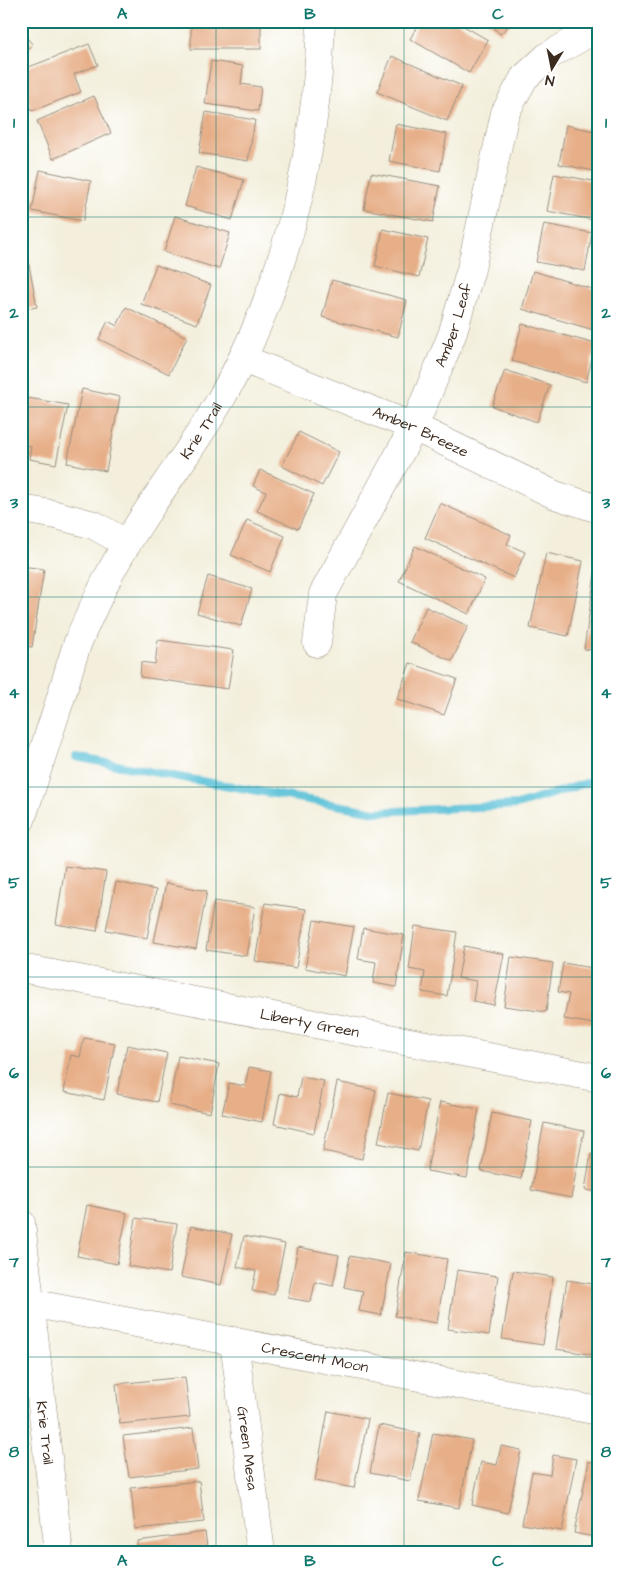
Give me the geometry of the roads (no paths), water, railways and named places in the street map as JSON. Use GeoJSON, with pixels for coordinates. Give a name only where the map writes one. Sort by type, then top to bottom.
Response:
{"type":"FeatureCollection","features":[{"type":"Feature","properties":{"kind":"street","name":"Krie Trail"},"geometry":{"type":"LineString","coordinates":[[21,820],[78,642],[106,581],[152,503],[180,464],[213,412],[242,358],[265,304],[288,238],[312,135],[321,21]]}},
{"type":"Feature","properties":{"kind":"street","name":"Amber Leaf"},"geometry":{"type":"LineString","coordinates":[[317,643],[323,594],[414,426],[452,335],[471,269],[505,113],[524,78],[548,56],[599,27]]}},
{"type":"Feature","properties":{"kind":"street","name":"Amber Breeze"},"geometry":{"type":"LineString","coordinates":[[242,358],[414,426],[555,495],[599,509]]}},
{"type":"Feature","properties":{"kind":"street"},"geometry":{"type":"LineString","coordinates":[[21,509],[52,514],[94,526],[127,544]]}},
{"type":"Feature","properties":{"kind":"street","name":"Liberty Green"},"geometry":{"type":"LineString","coordinates":[[21,968],[599,1078]]}},
{"type":"Feature","properties":{"kind":"street","name":"Krie Trail"},"geometry":{"type":"LineString","coordinates":[[21,1223],[59,1553]]}},
{"type":"Feature","properties":{"kind":"street","name":"Crescent Moon"},"geometry":{"type":"LineString","coordinates":[[30,1303],[599,1411]]}},
{"type":"Feature","properties":{"kind":"street","name":"Green Mesa"},"geometry":{"type":"LineString","coordinates":[[234,1342],[261,1553]]}},
{"type":"Feature","properties":{"kind":"waterway"},"geometry":{"type":"LineString","coordinates":[[76,757],[376,812],[517,805],[599,779]]}}]}
